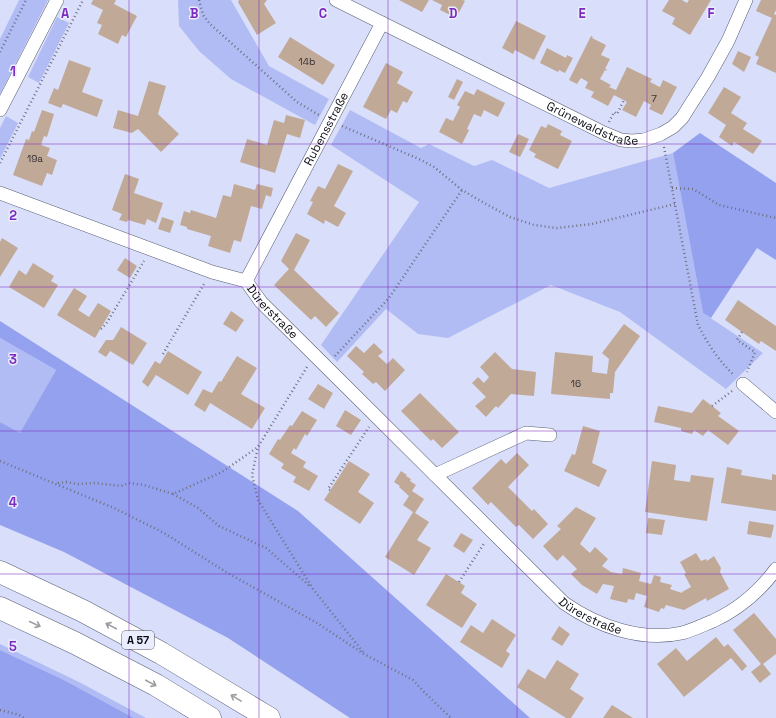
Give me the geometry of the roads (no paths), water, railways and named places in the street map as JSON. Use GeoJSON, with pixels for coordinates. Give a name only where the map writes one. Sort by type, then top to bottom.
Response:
{"type":"FeatureCollection","features":[{"type":"Feature","properties":{"kind":"highway","name":"A 57"},"geometry":{"type":"LineString","coordinates":[[0,572],[83,611],[161,653],[269,718]]}},
{"type":"Feature","properties":{"kind":"highway","name":"A 57"},"geometry":{"type":"LineString","coordinates":[[0,608],[76,643],[156,685],[210,718]]}},
{"type":"Feature","properties":{"kind":"street"},"geometry":{"type":"LineString","coordinates":[[0,110],[57,0]]}},
{"type":"Feature","properties":{"kind":"street"},"geometry":{"type":"LineString","coordinates":[[336,0],[382,23]]}},
{"type":"Feature","properties":{"kind":"street","name":"Grünewaldstraße"},"geometry":{"type":"LineString","coordinates":[[382,23],[604,133],[621,140],[632,141],[644,140],[662,134],[673,127],[682,118],[708,78],[728,41],[746,0]]}},
{"type":"Feature","properties":{"kind":"street","name":"Rubensstraße"},"geometry":{"type":"LineString","coordinates":[[246,281],[382,23]]}},
{"type":"Feature","properties":{"kind":"street","name":"Dürerstraße"},"geometry":{"type":"LineString","coordinates":[[0,194],[212,272],[246,281],[261,302],[314,356],[326,366],[564,603],[576,612],[608,626],[642,634],[659,635],[681,633],[698,628],[726,615],[755,594],[776,569]]}},
{"type":"Feature","properties":{"kind":"street"},"geometry":{"type":"LineString","coordinates":[[742,384],[776,412]]}},
{"type":"Feature","properties":{"kind":"street"},"geometry":{"type":"LineString","coordinates":[[435,475],[526,433],[550,434]]}}]}
